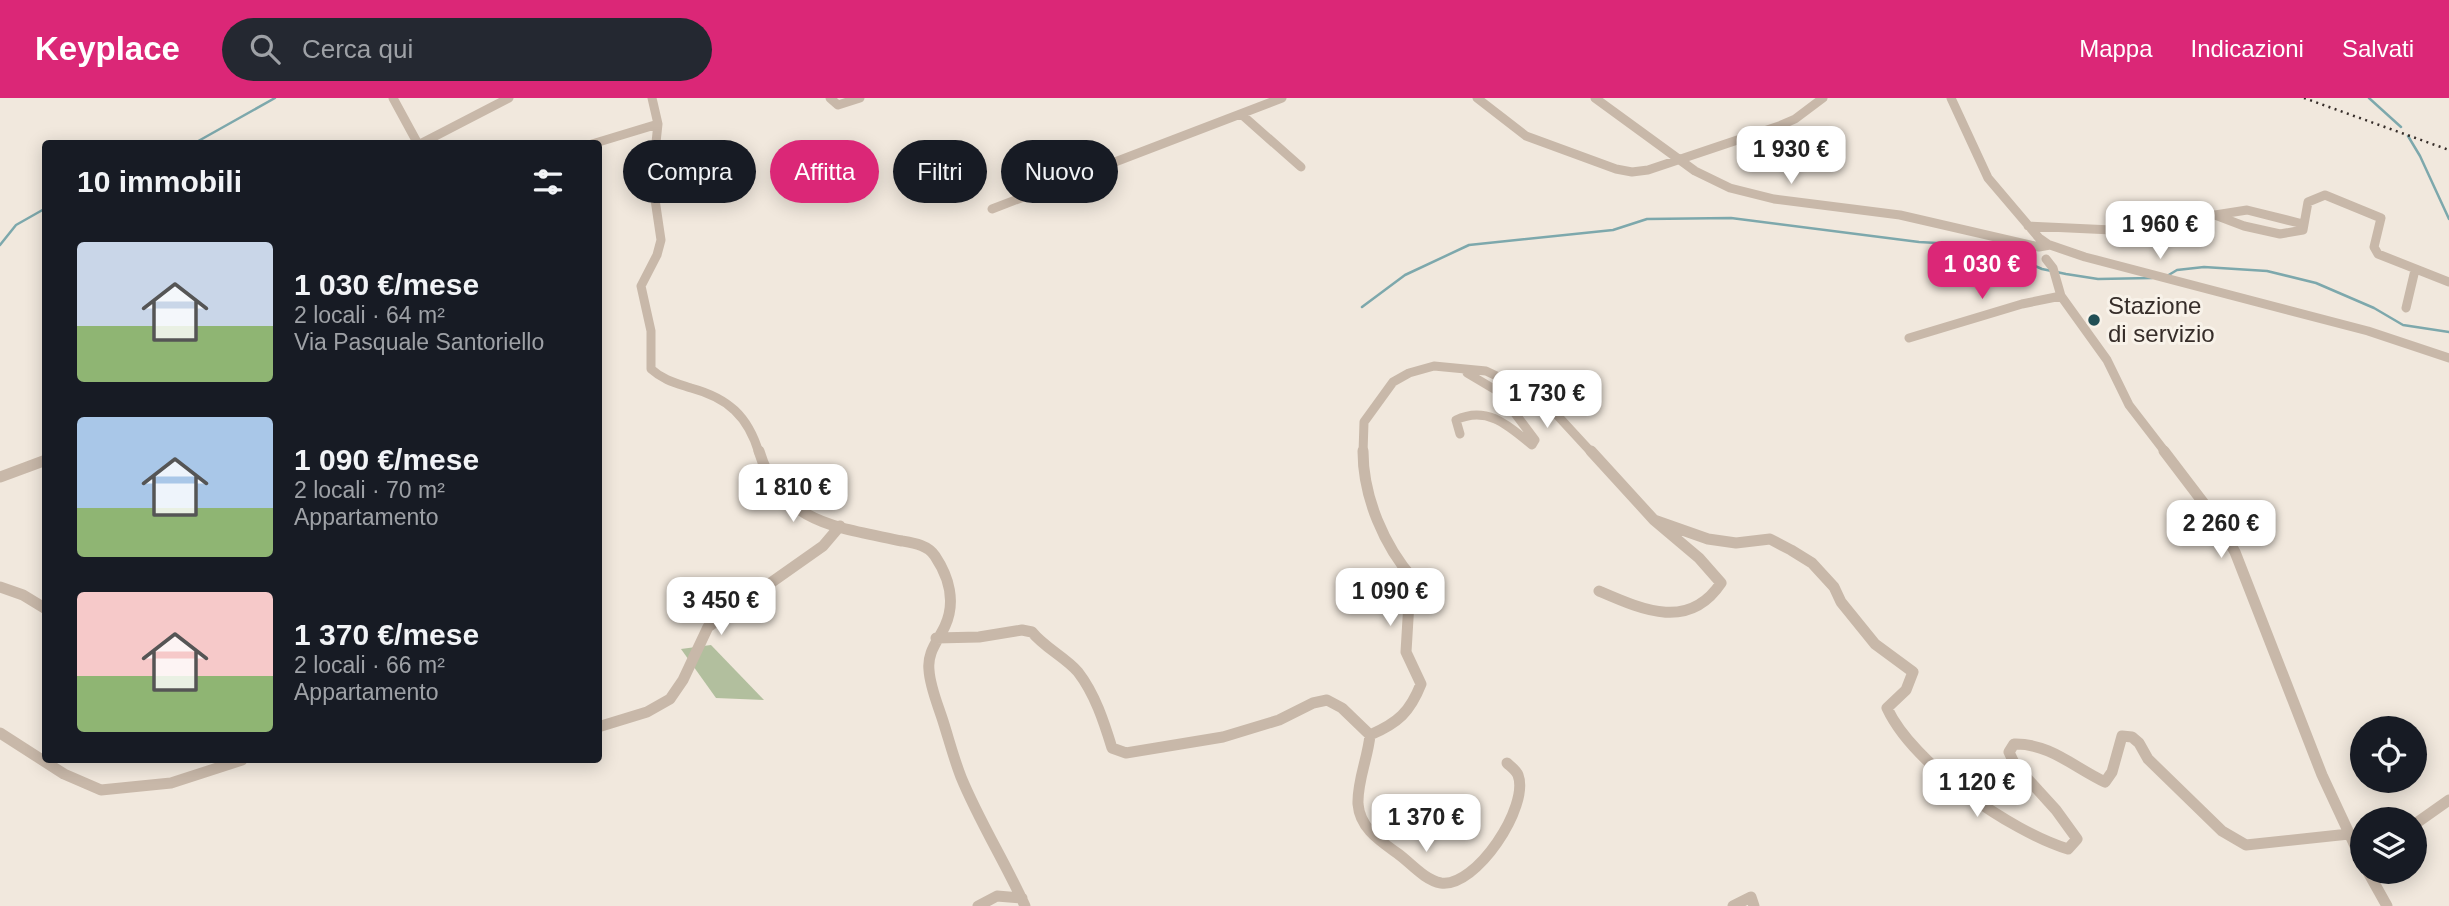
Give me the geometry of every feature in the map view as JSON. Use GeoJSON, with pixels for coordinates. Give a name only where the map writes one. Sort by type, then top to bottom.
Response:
{"type":"FeatureCollection","features":[{"type":"Feature","properties":{"kind":"street"},"geometry":{"type":"LineString","coordinates":[[393,98],[417,140]]}},
{"type":"Feature","properties":{"kind":"street"},"geometry":{"type":"LineString","coordinates":[[427,140],[509,98]]}},
{"type":"Feature","properties":{"kind":"street"},"geometry":{"type":"LineString","coordinates":[[652,98],[658,124],[652,179],[661,240],[657,255],[641,286],[652,331],[651,369],[666,381],[711,392],[736,409],[758,443],[773,488],[800,510],[840,526],[922,545],[934,552],[950,587],[951,606],[946,625],[936,639],[928,667],[931,684],[961,777],[1023,902]]}},
{"type":"Feature","properties":{"kind":"street"},"geometry":{"type":"LineString","coordinates":[[830,98],[838,106],[860,98]]}},
{"type":"Feature","properties":{"kind":"street"},"geometry":{"type":"LineString","coordinates":[[992,209],[1282,98]]}},
{"type":"Feature","properties":{"kind":"street"},"geometry":{"type":"LineString","coordinates":[[1478,98],[1525,136],[1616,169],[1632,172],[1648,170],[1779,126],[1795,119],[1823,98]]}},
{"type":"Feature","properties":{"kind":"street"},"geometry":{"type":"LineString","coordinates":[[1595,98],[1711,181],[1752,195],[1900,215],[2000,238],[2039,243],[2215,215],[2228,209],[2273,215],[2303,224]]}},
{"type":"Feature","properties":{"kind":"street"},"geometry":{"type":"LineString","coordinates":[[1654,520],[1708,539],[1736,542],[1770,539],[1812,563],[1834,587],[1841,602],[1875,644],[1913,672],[1906,690],[1887,708],[1889,716],[1967,794],[2050,845],[2068,849],[2077,839],[2056,810],[2015,765],[2009,752],[2014,744],[2027,742],[2047,750],[2105,782],[2110,777],[2122,736],[2132,737],[2139,743],[2148,760],[2222,831],[2246,845],[2349,834],[2322,775],[2235,552],[2215,519],[2129,405],[2107,360],[2061,296],[2058,263],[1988,178],[1951,98]]}},
{"type":"Feature","properties":{"kind":"street"},"geometry":{"type":"LineString","coordinates":[[1241,114],[1301,167]]}},
{"type":"Feature","properties":{"kind":"street"},"geometry":{"type":"LineString","coordinates":[[602,141],[658,124]]}},
{"type":"Feature","properties":{"kind":"street"},"geometry":{"type":"LineString","coordinates":[[2215,215],[2244,226],[2280,234],[2303,230],[2308,202],[2325,195],[2381,218],[2374,247],[2378,254],[2449,282]]}},
{"type":"Feature","properties":{"kind":"street"},"geometry":{"type":"LineString","coordinates":[[2000,238],[2039,243],[2058,263]]}},
{"type":"Feature","properties":{"kind":"street"},"geometry":{"type":"LineString","coordinates":[[2058,263],[2085,257],[2368,331],[2449,358]]}},
{"type":"Feature","properties":{"kind":"street"},"geometry":{"type":"LineString","coordinates":[[2406,308],[2415,270]]}},
{"type":"Feature","properties":{"kind":"street"},"geometry":{"type":"LineString","coordinates":[[1909,338],[1967,323],[2026,301],[2061,296]]}},
{"type":"Feature","properties":{"kind":"street"},"geometry":{"type":"LineString","coordinates":[[1370,735],[1386,728],[1412,706],[1421,684],[1406,652],[1409,603],[1414,580],[1399,563],[1386,538],[1366,489],[1363,473],[1364,422],[1393,382],[1409,373],[1434,366],[1461,367],[1486,371],[1530,392],[1557,415],[1654,520],[1699,558],[1721,583],[1716,595],[1693,611],[1679,615],[1626,603],[1599,591]]}},
{"type":"Feature","properties":{"kind":"street"},"geometry":{"type":"LineString","coordinates":[[1460,434],[1456,420],[1464,415],[1481,413],[1502,419],[1532,445],[1535,440],[1500,389],[1461,367]]}},
{"type":"Feature","properties":{"kind":"street"},"geometry":{"type":"LineString","coordinates":[[0,477],[42,461]]}},
{"type":"Feature","properties":{"kind":"street"},"geometry":{"type":"LineString","coordinates":[[602,726],[660,706],[681,681],[708,627],[828,542],[840,526]]}},
{"type":"Feature","properties":{"kind":"street"},"geometry":{"type":"LineString","coordinates":[[0,587],[23,595],[42,607]]}},
{"type":"Feature","properties":{"kind":"street"},"geometry":{"type":"LineString","coordinates":[[936,639],[979,637],[1022,630],[1032,632],[1043,646],[1077,671],[1102,715],[1112,748],[1126,753],[1238,735],[1293,715],[1307,705],[1322,701],[1335,702],[1370,735],[1370,750],[1359,796],[1360,814],[1367,827],[1391,849],[1439,884],[1458,884],[1471,876],[1499,838],[1513,810],[1519,789],[1518,775],[1507,763]]}},
{"type":"Feature","properties":{"kind":"street"},"geometry":{"type":"LineString","coordinates":[[0,733],[42,760]]}},
{"type":"Feature","properties":{"kind":"street"},"geometry":{"type":"LineString","coordinates":[[47,763],[64,774],[101,790],[171,783],[233,763]]}},
{"type":"Feature","properties":{"kind":"street"},"geometry":{"type":"LineString","coordinates":[[2427,816],[2449,800]]}},
{"type":"Feature","properties":{"kind":"street"},"geometry":{"type":"LineString","coordinates":[[2375,884],[2387,906]]}},
{"type":"Feature","properties":{"kind":"street"},"geometry":{"type":"LineString","coordinates":[[978,906],[997,896],[1023,902]]}},
{"type":"Feature","properties":{"kind":"street"},"geometry":{"type":"LineString","coordinates":[[1733,906],[1751,897],[1754,906]]}},
{"type":"Feature","properties":{"kind":"green space"},"geometry":{"type":"Polygon","coordinates":[[[711,645],[764,700],[716,698],[681,649],[711,645]]]}},
{"type":"Feature","properties":{"kind":"waterway"},"geometry":{"type":"LineString","coordinates":[[200,140],[275,98]]}},
{"type":"Feature","properties":{"kind":"waterway"},"geometry":{"type":"LineString","coordinates":[[2369,98],[2401,127]]}},
{"type":"Feature","properties":{"kind":"waterway"},"geometry":{"type":"LineString","coordinates":[[2408,136],[2449,219]]}},
{"type":"Feature","properties":{"kind":"waterway"},"geometry":{"type":"LineString","coordinates":[[0,245],[16,225],[42,210]]}},
{"type":"Feature","properties":{"kind":"waterway"},"geometry":{"type":"LineString","coordinates":[[1362,307],[1405,275],[1469,245],[1613,230],[1647,219],[1731,218],[1919,242],[1990,246],[2042,269],[2066,274],[2098,279],[2152,278]]}},
{"type":"Feature","properties":{"kind":"waterway"},"geometry":{"type":"LineString","coordinates":[[2167,276],[2177,270],[2204,267],[2267,271],[2316,283],[2374,308],[2403,325],[2449,332]]}},
{"type":"Feature","properties":{"kind":"railway"},"geometry":{"type":"LineString","coordinates":[[2304,98],[2449,150]]}},
{"type":"Feature","properties":{"kind":"place","name":"Stazione di servizio"},"geometry":{"type":"Point","coordinates":[2094,320]}}]}
